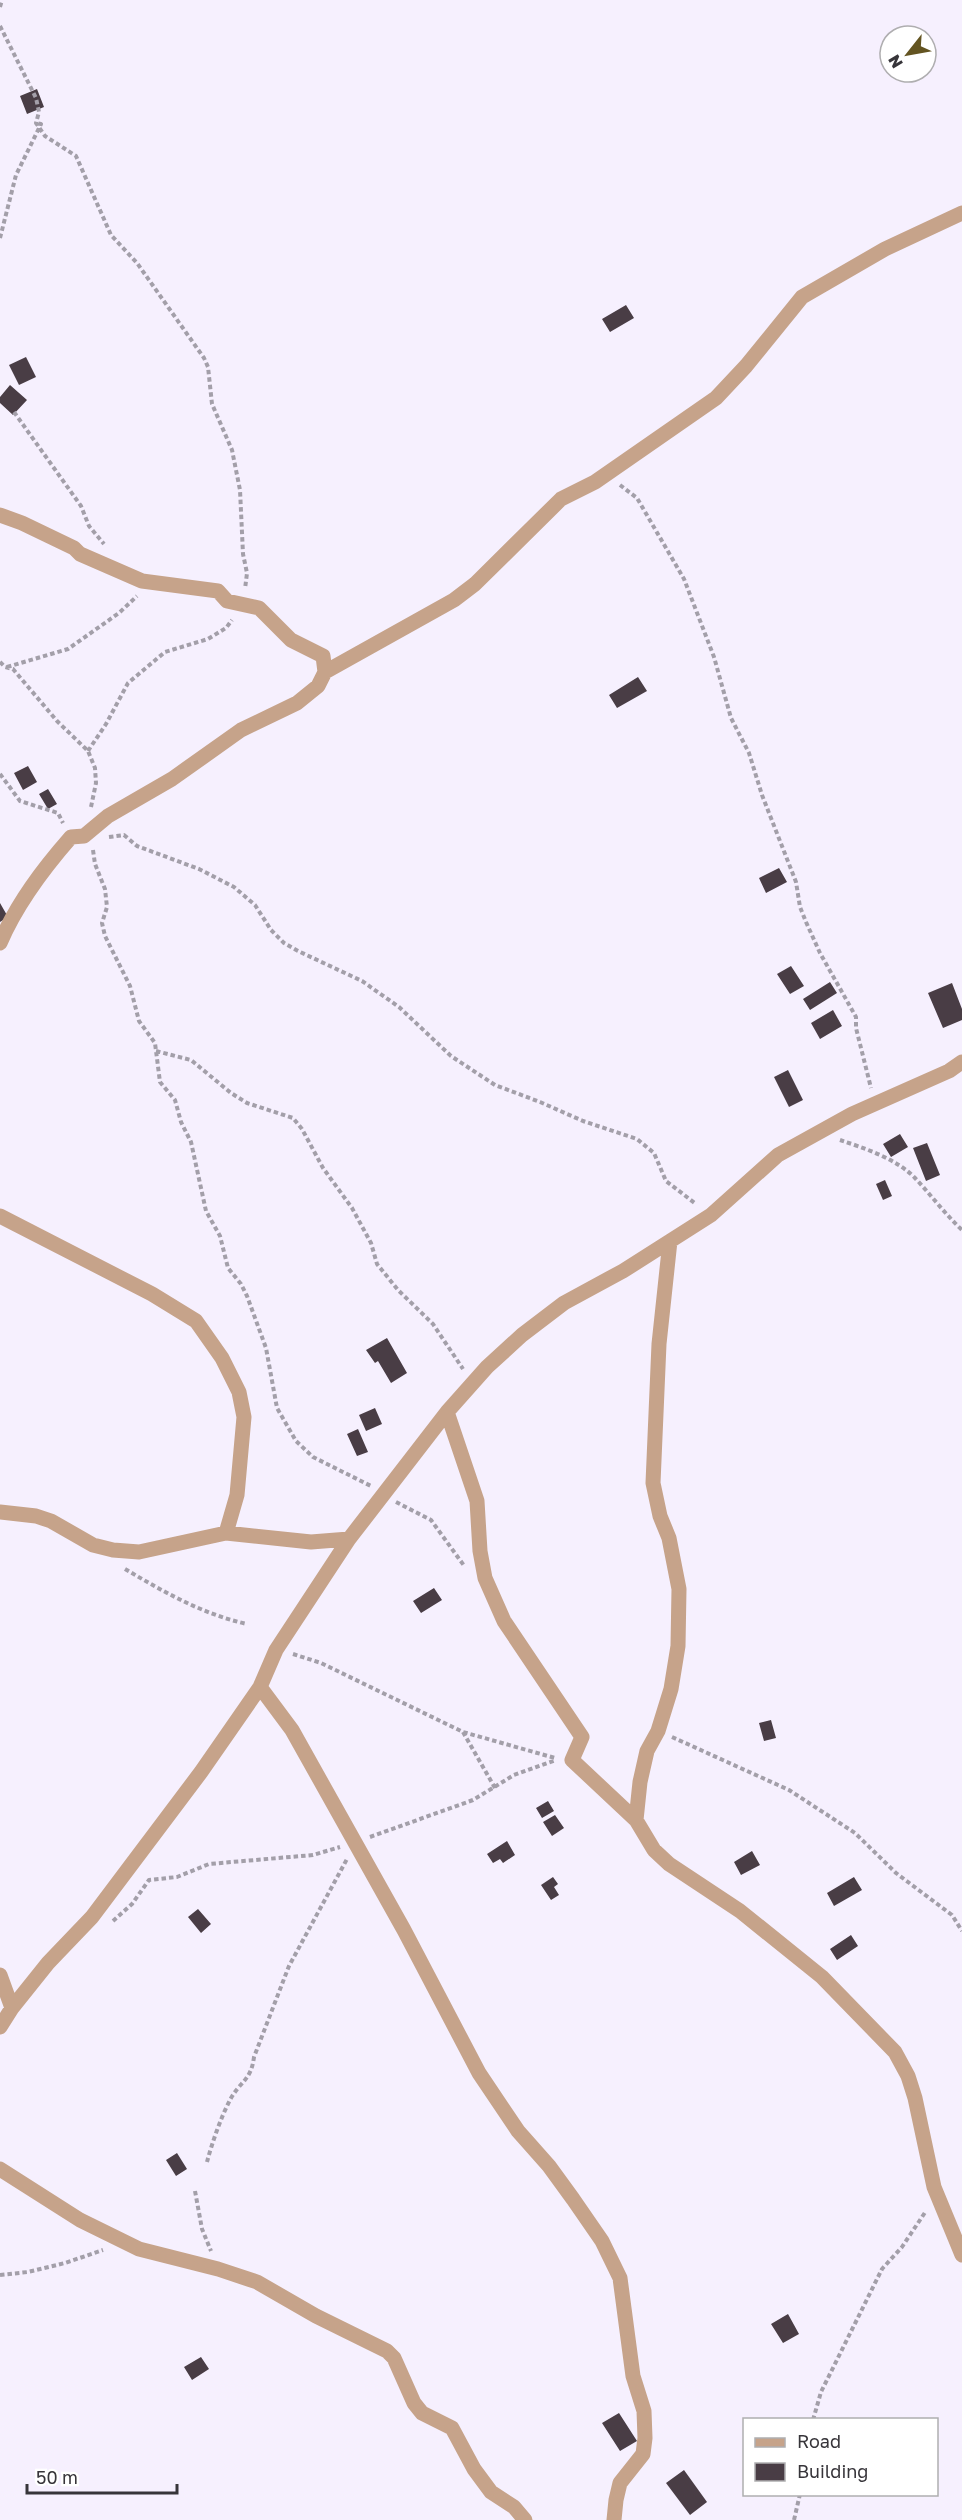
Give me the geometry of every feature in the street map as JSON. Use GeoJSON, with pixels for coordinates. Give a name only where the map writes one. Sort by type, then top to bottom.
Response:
{"type":"FeatureCollection","features":[{"type":"Feature","properties":{"kind":"street"},"geometry":{"type":"LineString","coordinates":[[0,944],[45,866],[108,816],[172,779],[241,730],[297,703],[318,686],[325,672],[454,600],[475,584],[561,499],[595,482],[716,398],[747,366],[802,297],[885,249],[962,213]]}},
{"type":"Feature","properties":{"kind":"street"},"geometry":{"type":"LineString","coordinates":[[0,515],[22,523],[142,581],[218,591],[227,601],[259,608],[291,640],[322,656],[325,672]]}},
{"type":"Feature","properties":{"kind":"street"},"geometry":{"type":"LineString","coordinates":[[0,2027],[48,1963],[92,1917],[201,1772],[260,1687],[276,1650],[349,1539],[473,1381],[522,1335],[564,1303],[622,1271],[711,1215],[778,1155],[852,1114],[949,1071],[962,1062]]}},
{"type":"Feature","properties":{"kind":"street"},"geometry":{"type":"LineString","coordinates":[[0,1216],[152,1294],[196,1321],[222,1358],[239,1392],[244,1417],[237,1495],[226,1533]]}},
{"type":"Feature","properties":{"kind":"street"},"geometry":{"type":"LineString","coordinates":[[636,1820],[640,1782],[647,1751],[658,1731],[671,1689],[678,1646],[679,1589],[669,1538],[660,1516],[653,1484],[659,1344],[670,1241]]}},
{"type":"Feature","properties":{"kind":"street"},"geometry":{"type":"LineString","coordinates":[[447,1412],[477,1501],[480,1551],[485,1578],[504,1620],[582,1737],[565,1760],[636,1820],[654,1850],[669,1864],[740,1911],[822,1977],[895,2052],[908,2076],[915,2098],[934,2187],[956,2230],[962,2255]]}},
{"type":"Feature","properties":{"kind":"street"},"geometry":{"type":"LineString","coordinates":[[0,1512],[51,1521],[93,1545],[113,1550],[139,1552],[226,1533],[311,1542],[349,1539]]}},
{"type":"Feature","properties":{"kind":"street"},"geometry":{"type":"LineString","coordinates":[[260,1687],[291,1730],[356,1843],[479,2073],[518,2131],[549,2166],[602,2241],[620,2278],[633,2376],[644,2411],[645,2438],[643,2454],[620,2483],[614,2520]]}},
{"type":"Feature","properties":{"kind":"street"},"geometry":{"type":"LineString","coordinates":[[0,1975],[12,2008]]}},
{"type":"Feature","properties":{"kind":"street"},"geometry":{"type":"LineString","coordinates":[[0,2169],[80,2220],[139,2249],[218,2269],[257,2283],[316,2316],[387,2351],[394,2358],[414,2403],[422,2413],[452,2428],[474,2469],[491,2492],[514,2507],[525,2520]]}},
{"type":"Feature","properties":{"kind":"path"},"geometry":{"type":"LineString","coordinates":[[0,8],[2,0]]}},
{"type":"Feature","properties":{"kind":"path"},"geometry":{"type":"LineString","coordinates":[[0,26],[36,98],[39,112],[36,123]]}},
{"type":"Feature","properties":{"kind":"path"},"geometry":{"type":"LineString","coordinates":[[0,238],[16,175],[41,124],[36,123]]}},
{"type":"Feature","properties":{"kind":"path"},"geometry":{"type":"LineString","coordinates":[[36,123],[45,135],[76,156],[111,235],[137,263],[208,367],[212,404],[232,450],[242,505],[243,554],[248,583],[245,589],[227,601]]}},
{"type":"Feature","properties":{"kind":"path"},"geometry":{"type":"LineString","coordinates":[[14,412],[81,506],[89,526],[106,547],[111,568]]}},
{"type":"Feature","properties":{"kind":"path"},"geometry":{"type":"LineString","coordinates":[[595,482],[623,485],[637,498],[684,579],[714,657],[731,718],[749,753],[762,795],[796,882],[800,907],[820,953],[856,1017],[856,1028],[875,1104]]}},
{"type":"Feature","properties":{"kind":"path"},"geometry":{"type":"LineString","coordinates":[[5,667],[68,649],[130,604],[145,588],[142,581]]}},
{"type":"Feature","properties":{"kind":"path"},"geometry":{"type":"LineString","coordinates":[[88,751],[106,724],[128,683],[165,652],[208,639],[226,628],[238,606],[227,601]]}},
{"type":"Feature","properties":{"kind":"path"},"geometry":{"type":"LineString","coordinates":[[0,662],[5,667],[13,669],[57,720],[88,751],[95,768],[96,783],[82,837]]}},
{"type":"Feature","properties":{"kind":"path"},"geometry":{"type":"LineString","coordinates":[[0,774],[20,801],[58,813],[82,837],[95,864],[105,889],[106,907],[102,923],[105,936],[130,986],[139,1021],[155,1043],[160,1082],[175,1100],[181,1122],[191,1142],[206,1211],[220,1236],[228,1268],[247,1296],[266,1348],[277,1408],[296,1442],[313,1456],[431,1520],[471,1575]]}},
{"type":"Feature","properties":{"kind":"path"},"geometry":{"type":"LineString","coordinates":[[0,784],[8,784]]}},
{"type":"Feature","properties":{"kind":"path"},"geometry":{"type":"LineString","coordinates":[[82,837],[124,835],[137,846],[199,869],[234,887],[255,905],[271,930],[284,943],[362,981],[399,1007],[451,1056],[495,1085],[583,1121],[637,1139],[654,1153],[666,1181],[711,1215]]}},
{"type":"Feature","properties":{"kind":"path"},"geometry":{"type":"LineString","coordinates":[[156,1051],[191,1060],[231,1093],[248,1103],[294,1118],[323,1168],[352,1208],[371,1243],[377,1264],[398,1290],[433,1324],[473,1381]]}},
{"type":"Feature","properties":{"kind":"path"},"geometry":{"type":"LineString","coordinates":[[817,1133],[871,1150],[913,1176],[945,1214],[962,1230]]}},
{"type":"Feature","properties":{"kind":"path"},"geometry":{"type":"LineString","coordinates":[[117,1563],[176,1599],[226,1620],[247,1624]]}},
{"type":"Feature","properties":{"kind":"path"},"geometry":{"type":"LineString","coordinates":[[276,1650],[321,1663],[463,1732],[565,1760]]}},
{"type":"Feature","properties":{"kind":"path"},"geometry":{"type":"LineString","coordinates":[[658,1731],[789,1790],[855,1833],[896,1872],[952,1915],[962,1931]]}},
{"type":"Feature","properties":{"kind":"path"},"geometry":{"type":"LineString","coordinates":[[463,1732],[495,1788]]}},
{"type":"Feature","properties":{"kind":"path"},"geometry":{"type":"LineString","coordinates":[[108,1925],[132,1904],[149,1880],[177,1877],[209,1864],[313,1855],[356,1843],[393,1826],[473,1800],[514,1775],[565,1760]]}},
{"type":"Feature","properties":{"kind":"path"},"geometry":{"type":"LineString","coordinates":[[207,2162],[212,2143],[230,2099],[252,2072],[258,2046],[289,1966],[356,1843]]}},
{"type":"Feature","properties":{"kind":"path"},"geometry":{"type":"LineString","coordinates":[[814,2418],[821,2392],[882,2269],[902,2247],[923,2217],[934,2187]]}},
{"type":"Feature","properties":{"kind":"path"},"geometry":{"type":"LineString","coordinates":[[195,2191],[202,2229],[218,2269]]}},
{"type":"Feature","properties":{"kind":"path"},"geometry":{"type":"LineString","coordinates":[[0,2275],[28,2272],[108,2250]]}},
{"type":"Feature","properties":{"kind":"path"},"geometry":{"type":"LineString","coordinates":[[794,2520],[800,2496]]}},
{"type":"Feature","properties":{"kind":"building"},"geometry":{"type":"Polygon","coordinates":[[[37,89],[44,107],[27,114],[20,96],[37,89]]]}},
{"type":"Feature","properties":{"kind":"building"},"geometry":{"type":"Polygon","coordinates":[[[626,305],[634,318],[610,332],[602,319],[626,305]]]}},
{"type":"Feature","properties":{"kind":"building"},"geometry":{"type":"Polygon","coordinates":[[[26,357],[36,377],[19,385],[9,365],[26,357]]]}},
{"type":"Feature","properties":{"kind":"building"},"geometry":{"type":"Polygon","coordinates":[[[10,385],[27,400],[13,415],[0,403],[0,397],[10,385]]]}},
{"type":"Feature","properties":{"kind":"building"},"geometry":{"type":"Polygon","coordinates":[[[638,677],[647,691],[617,708],[609,695],[638,677]]]}},
{"type":"Feature","properties":{"kind":"building"},"geometry":{"type":"Polygon","coordinates":[[[28,766],[37,782],[23,790],[14,773],[28,766]]]}},
{"type":"Feature","properties":{"kind":"building"},"geometry":{"type":"Polygon","coordinates":[[[48,789],[57,804],[48,809],[39,794],[48,789]]]}},
{"type":"Feature","properties":{"kind":"building"},"geometry":{"type":"Polygon","coordinates":[[[779,868],[787,882],[766,893],[759,878],[779,868]]]}},
{"type":"Feature","properties":{"kind":"building"},"geometry":{"type":"Polygon","coordinates":[[[0,903],[8,917],[0,922],[0,903]]]}},
{"type":"Feature","properties":{"kind":"building"},"geometry":{"type":"Polygon","coordinates":[[[791,966],[804,986],[790,994],[777,974],[791,966]]]}},
{"type":"Feature","properties":{"kind":"building"},"geometry":{"type":"Polygon","coordinates":[[[830,982],[837,993],[810,1010],[803,999],[830,982]]]}},
{"type":"Feature","properties":{"kind":"building"},"geometry":{"type":"Polygon","coordinates":[[[952,983],[962,1009],[962,1020],[943,1028],[928,993],[952,983]]]}},
{"type":"Feature","properties":{"kind":"building"},"geometry":{"type":"Polygon","coordinates":[[[833,1010],[842,1026],[820,1039],[811,1023],[833,1010]]]}},
{"type":"Feature","properties":{"kind":"building"},"geometry":{"type":"Polygon","coordinates":[[[788,1070],[803,1100],[789,1107],[774,1077],[788,1070]]]}},
{"type":"Feature","properties":{"kind":"building"},"geometry":{"type":"Polygon","coordinates":[[[900,1134],[908,1147],[891,1157],[883,1144],[900,1134]]]}},
{"type":"Feature","properties":{"kind":"building"},"geometry":{"type":"Polygon","coordinates":[[[927,1143],[940,1175],[926,1181],[913,1148],[927,1143]]]}},
{"type":"Feature","properties":{"kind":"building"},"geometry":{"type":"Polygon","coordinates":[[[885,1180],[892,1196],[883,1200],[876,1184],[885,1180]]]}},
{"type":"Feature","properties":{"kind":"building"},"geometry":{"type":"Polygon","coordinates":[[[387,1338],[407,1373],[391,1383],[378,1361],[375,1363],[366,1350],[387,1338]]]}},
{"type":"Feature","properties":{"kind":"building"},"geometry":{"type":"Polygon","coordinates":[[[375,1408],[382,1424],[366,1431],[359,1415],[375,1408]]]}},
{"type":"Feature","properties":{"kind":"building"},"geometry":{"type":"Polygon","coordinates":[[[358,1429],[368,1452],[357,1456],[347,1434],[358,1429]]]}},
{"type":"Feature","properties":{"kind":"building"},"geometry":{"type":"Polygon","coordinates":[[[434,1588],[442,1600],[421,1613],[413,1601],[434,1588]]]}},
{"type":"Feature","properties":{"kind":"building"},"geometry":{"type":"Polygon","coordinates":[[[771,1720],[776,1738],[764,1741],[759,1723],[771,1720]]]}},
{"type":"Feature","properties":{"kind":"building"},"geometry":{"type":"Polygon","coordinates":[[[548,1801],[554,1811],[542,1818],[536,1808],[548,1801]]]}},
{"type":"Feature","properties":{"kind":"building"},"geometry":{"type":"Polygon","coordinates":[[[555,1815],[564,1828],[552,1836],[543,1822],[555,1815]]]}},
{"type":"Feature","properties":{"kind":"building"},"geometry":{"type":"Polygon","coordinates":[[[507,1841],[515,1855],[503,1863],[500,1859],[493,1863],[487,1854],[507,1841]]]}},
{"type":"Feature","properties":{"kind":"building"},"geometry":{"type":"Polygon","coordinates":[[[752,1851],[760,1865],[741,1875],[734,1862],[752,1851]]]}},
{"type":"Feature","properties":{"kind":"building"},"geometry":{"type":"Polygon","coordinates":[[[553,1877],[558,1884],[554,1887],[559,1895],[551,1900],[541,1885],[553,1877]]]}},
{"type":"Feature","properties":{"kind":"building"},"geometry":{"type":"Polygon","coordinates":[[[854,1877],[862,1890],[834,1906],[827,1893],[854,1877]]]}},
{"type":"Feature","properties":{"kind":"building"},"geometry":{"type":"Polygon","coordinates":[[[198,1909],[211,1924],[201,1933],[188,1917],[198,1909]]]}},
{"type":"Feature","properties":{"kind":"building"},"geometry":{"type":"Polygon","coordinates":[[[851,1935],[858,1946],[837,1960],[830,1949],[851,1935]]]}},
{"type":"Feature","properties":{"kind":"building"},"geometry":{"type":"Polygon","coordinates":[[[177,2153],[187,2169],[176,2176],[166,2160],[177,2153]]]}},
{"type":"Feature","properties":{"kind":"building"},"geometry":{"type":"Polygon","coordinates":[[[788,2314],[799,2334],[783,2343],[771,2324],[788,2314]]]}},
{"type":"Feature","properties":{"kind":"building"},"geometry":{"type":"Polygon","coordinates":[[[201,2357],[209,2369],[192,2380],[184,2367],[201,2357]]]}},
{"type":"Feature","properties":{"kind":"building"},"geometry":{"type":"Polygon","coordinates":[[[619,2413],[637,2441],[620,2451],[602,2423],[619,2413]]]}},
{"type":"Feature","properties":{"kind":"building"},"geometry":{"type":"Polygon","coordinates":[[[684,2470],[707,2502],[690,2515],[666,2483],[684,2470]]]}}]}
